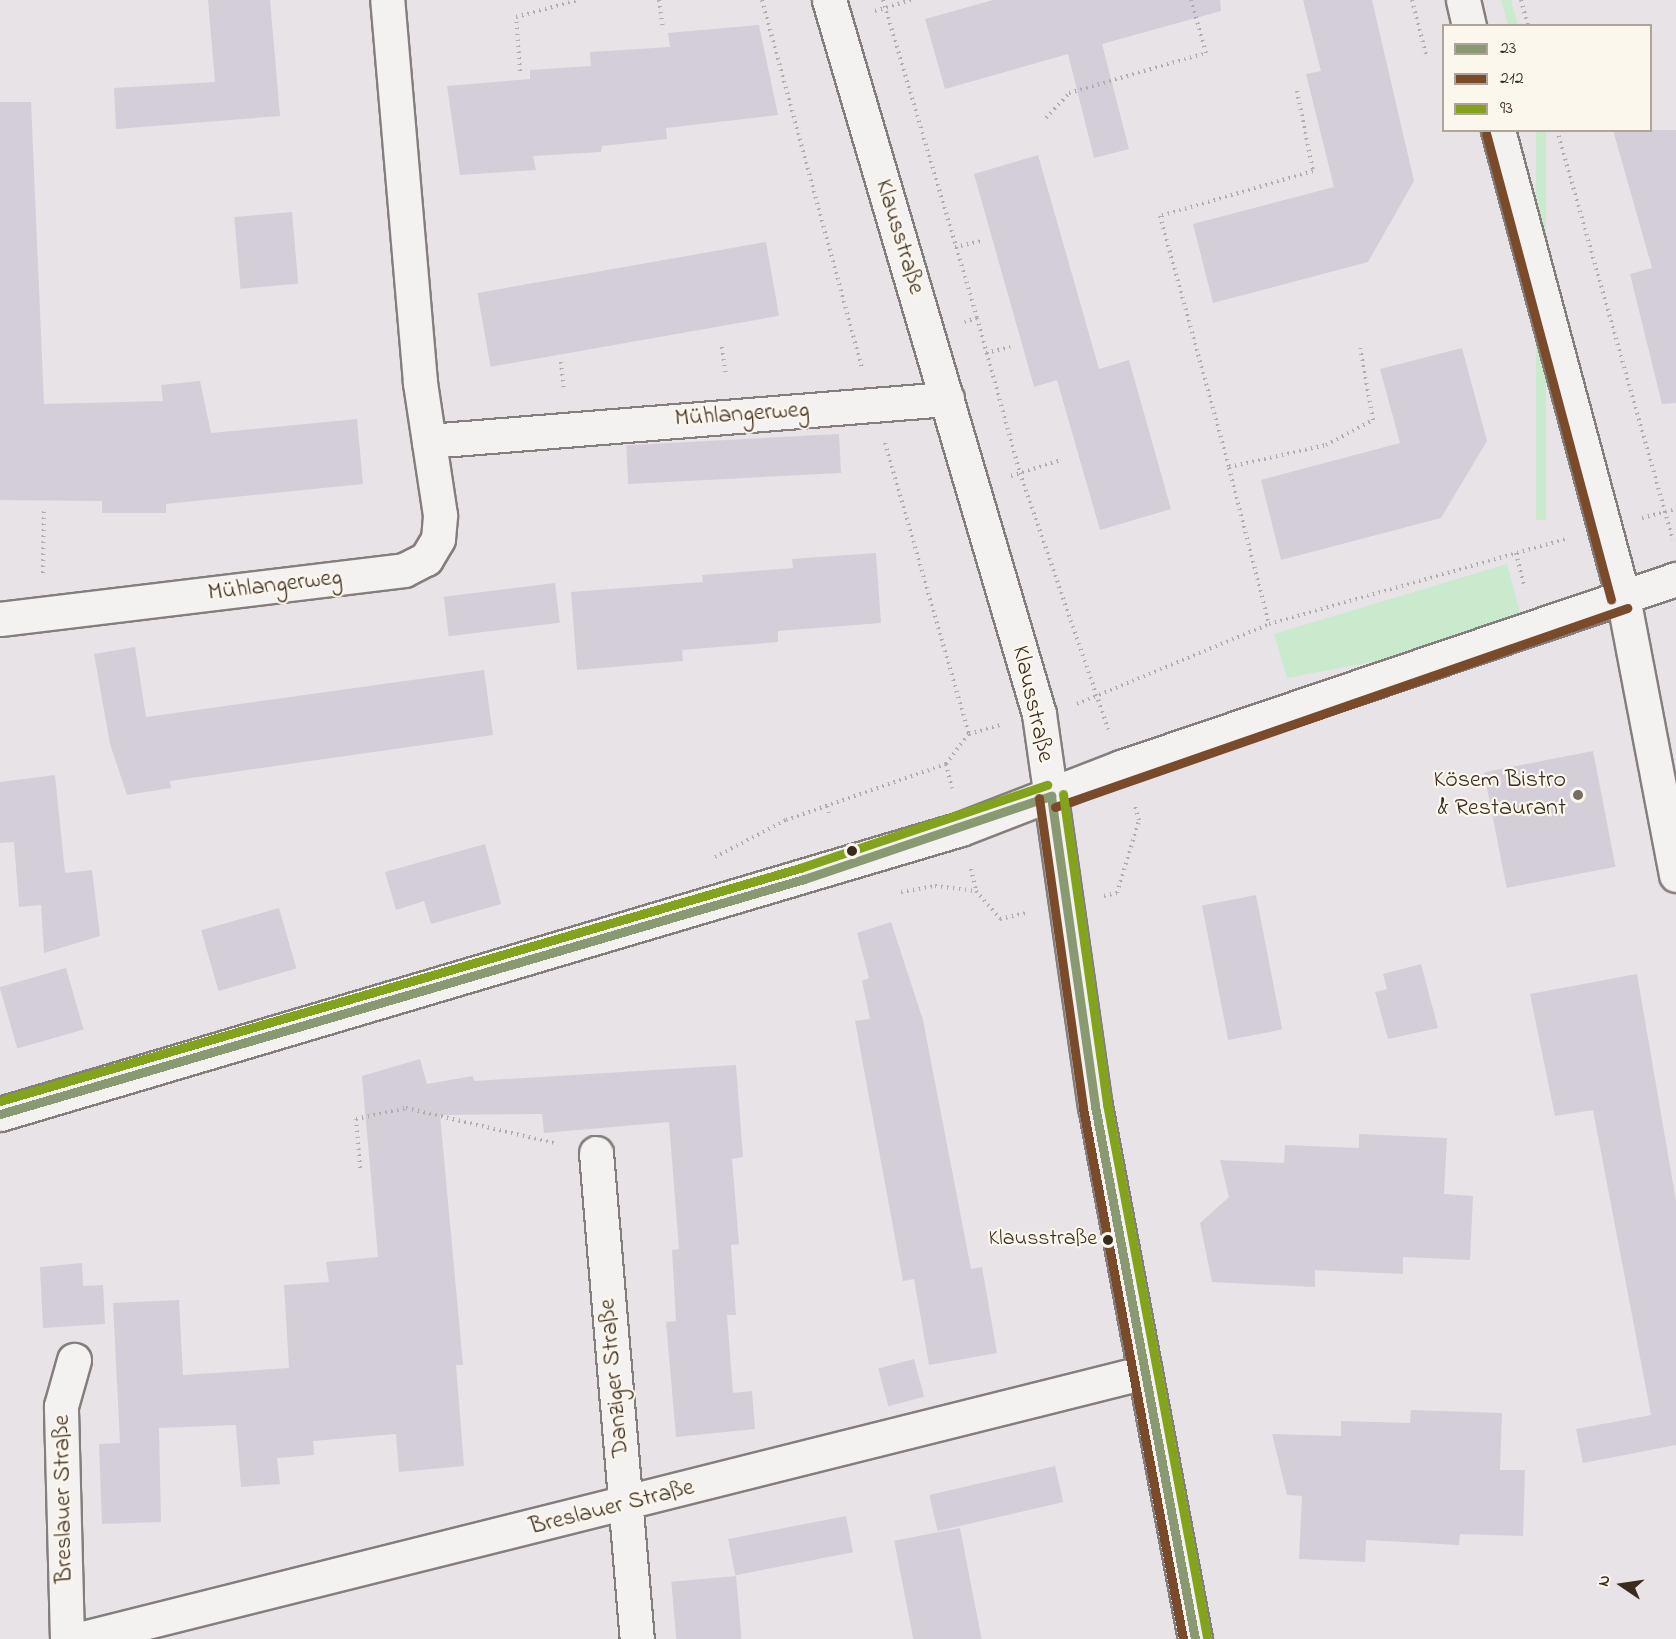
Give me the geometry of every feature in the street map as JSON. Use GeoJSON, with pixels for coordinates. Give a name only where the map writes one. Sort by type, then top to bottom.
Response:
{"type":"FeatureCollection","features":[{"type":"Feature","properties":{"kind":"street","name":"Mühlangerweg"},"geometry":{"type":"LineString","coordinates":[[0,619],[404,570],[426,559],[438,539],[387,0]]}},
{"type":"Feature","properties":{"kind":"street","name":"Klausstraße"},"geometry":{"type":"LineString","coordinates":[[829,0],[1039,714],[1095,1106],[1195,1639]]}},
{"type":"Feature","properties":{"kind":"street"},"geometry":{"type":"LineString","coordinates":[[1463,0],[1469,24]]}},
{"type":"Feature","properties":{"kind":"street"},"geometry":{"type":"LineString","coordinates":[[1499,132],[1623,597],[1676,875]]}},
{"type":"Feature","properties":{"kind":"street","name":"Mühlangerweg"},"geometry":{"type":"LineString","coordinates":[[429,441],[947,399]]}},
{"type":"Feature","properties":{"kind":"street"},"geometry":{"type":"LineString","coordinates":[[0,1114],[804,879],[1051,796],[1121,767],[1676,579]]}},
{"type":"Feature","properties":{"kind":"street","name":"Danziger Straße"},"geometry":{"type":"LineString","coordinates":[[596,1154],[637,1639]]}},
{"type":"Feature","properties":{"kind":"street","name":"Breslauer Straße"},"geometry":{"type":"LineString","coordinates":[[67,1639],[61,1406],[74,1360]]}},
{"type":"Feature","properties":{"kind":"street","name":"Breslauer Straße"},"geometry":{"type":"LineString","coordinates":[[79,1639],[625,1505],[1145,1372]]}},
{"type":"Feature","properties":{"kind":"path"},"geometry":{"type":"LineString","coordinates":[[520,71],[516,17],[578,0]]}},
{"type":"Feature","properties":{"kind":"path"},"geometry":{"type":"LineString","coordinates":[[659,0],[663,28]]}},
{"type":"Feature","properties":{"kind":"path"},"geometry":{"type":"LineString","coordinates":[[883,0],[977,318],[1020,473],[1121,767]]}},
{"type":"Feature","properties":{"kind":"path"},"geometry":{"type":"LineString","coordinates":[[1046,118],[1069,93],[1206,54],[1191,0]]}},
{"type":"Feature","properties":{"kind":"path"},"geometry":{"type":"LineString","coordinates":[[1412,0],[1426,54]]}},
{"type":"Feature","properties":{"kind":"path"},"geometry":{"type":"LineString","coordinates":[[1521,0],[1527,24]]}},
{"type":"Feature","properties":{"kind":"path"},"geometry":{"type":"LineString","coordinates":[[1269,624],[1161,216],[1313,171],[1298,91]]}},
{"type":"Feature","properties":{"kind":"path"},"geometry":{"type":"LineString","coordinates":[[1558,132],[1663,512],[1674,543]]}},
{"type":"Feature","properties":{"kind":"path"},"geometry":{"type":"LineString","coordinates":[[955,247],[982,241]]}},
{"type":"Feature","properties":{"kind":"path"},"geometry":{"type":"LineString","coordinates":[[927,332],[977,318]]}},
{"type":"Feature","properties":{"kind":"path"},"geometry":{"type":"LineString","coordinates":[[986,353],[1010,347]]}},
{"type":"Feature","properties":{"kind":"path"},"geometry":{"type":"LineString","coordinates":[[1229,467],[1326,445],[1373,420],[1360,348]]}},
{"type":"Feature","properties":{"kind":"path"},"geometry":{"type":"LineString","coordinates":[[973,488],[1062,460]]}},
{"type":"Feature","properties":{"kind":"path"},"geometry":{"type":"LineString","coordinates":[[1634,520],[1676,509]]}},
{"type":"Feature","properties":{"kind":"path"},"geometry":{"type":"LineString","coordinates":[[42,615],[44,511]]}},
{"type":"Feature","properties":{"kind":"path"},"geometry":{"type":"LineString","coordinates":[[702,864],[827,806],[946,764],[969,734],[1097,699],[1269,624],[1578,536]]}},
{"type":"Feature","properties":{"kind":"path"},"geometry":{"type":"LineString","coordinates":[[1516,553],[1527,598]]}},
{"type":"Feature","properties":{"kind":"path"},"geometry":{"type":"LineString","coordinates":[[827,806],[829,813]]}},
{"type":"Feature","properties":{"kind":"path"},"geometry":{"type":"LineString","coordinates":[[889,894],[935,886],[976,891],[1000,919]]}},
{"type":"Feature","properties":{"kind":"path"},"geometry":{"type":"LineString","coordinates":[[360,1168],[356,1119],[406,1108],[596,1154]]}},
{"type":"Feature","properties":{"kind":"green space"},"geometry":{"type":"Polygon","coordinates":[[[1501,0],[1511,0],[1518,24],[1508,24],[1501,0]]]}},
{"type":"Feature","properties":{"kind":"green space"},"geometry":{"type":"Polygon","coordinates":[[[1536,132],[1546,132],[1546,520],[1536,520],[1536,132]]]}},
{"type":"Feature","properties":{"kind":"green space"},"geometry":{"type":"Polygon","coordinates":[[[1507,564],[1520,613],[1387,659],[1287,678],[1274,634],[1507,564]]]}},
{"type":"Feature","properties":{"kind":"building"},"geometry":{"type":"Polygon","coordinates":[[[208,0],[270,0],[280,116],[116,129],[114,88],[215,82],[208,0]]]}},
{"type":"Feature","properties":{"kind":"building"},"geometry":{"type":"Polygon","coordinates":[[[993,0],[1220,0],[1221,11],[1102,44],[1129,149],[1094,158],[1068,54],[945,89],[925,19],[993,0]]]}},
{"type":"Feature","properties":{"kind":"building"},"geometry":{"type":"Polygon","coordinates":[[[1303,0],[1372,0],[1414,181],[1368,262],[1213,303],[1193,224],[1334,187],[1306,74],[1321,71],[1303,0]]]}},
{"type":"Feature","properties":{"kind":"building"},"geometry":{"type":"Polygon","coordinates":[[[759,25],[778,115],[666,128],[667,139],[602,146],[601,152],[533,156],[536,170],[460,175],[447,86],[530,79],[530,70],[591,66],[590,52],[670,47],[668,33],[759,25]]]}},
{"type":"Feature","properties":{"kind":"building"},"geometry":{"type":"Polygon","coordinates":[[[0,102],[31,102],[44,404],[163,401],[161,385],[200,381],[211,433],[357,419],[363,484],[166,504],[166,513],[102,513],[102,501],[0,500],[0,102]]]}},
{"type":"Feature","properties":{"kind":"building"},"geometry":{"type":"Polygon","coordinates":[[[1676,130],[1676,403],[1662,404],[1630,274],[1652,268],[1614,132],[1676,130]]]}},
{"type":"Feature","properties":{"kind":"building"},"geometry":{"type":"Polygon","coordinates":[[[1038,155],[1099,369],[1129,360],[1171,509],[1100,530],[1057,380],[1034,387],[974,174],[1038,155]]]}},
{"type":"Feature","properties":{"kind":"building"},"geometry":{"type":"Polygon","coordinates":[[[292,212],[298,284],[240,289],[234,217],[292,212]]]}},
{"type":"Feature","properties":{"kind":"building"},"geometry":{"type":"Polygon","coordinates":[[[766,242],[779,316],[490,367],[477,293],[766,242]]]}},
{"type":"Feature","properties":{"kind":"building"},"geometry":{"type":"Polygon","coordinates":[[[1462,348],[1487,441],[1441,518],[1281,560],[1261,480],[1400,443],[1380,369],[1462,348]]]}},
{"type":"Feature","properties":{"kind":"building"},"geometry":{"type":"Polygon","coordinates":[[[839,434],[841,473],[628,484],[626,445],[839,434]]]}},
{"type":"Feature","properties":{"kind":"building"},"geometry":{"type":"Polygon","coordinates":[[[876,553],[881,623],[778,631],[778,642],[682,650],[683,661],[577,670],[571,592],[703,582],[702,575],[793,568],[792,559],[876,553]]]}},
{"type":"Feature","properties":{"kind":"building"},"geometry":{"type":"Polygon","coordinates":[[[555,583],[560,623],[449,636],[444,597],[555,583]]]}},
{"type":"Feature","properties":{"kind":"building"},"geometry":{"type":"Polygon","coordinates":[[[135,647],[146,717],[484,670],[493,735],[170,781],[171,788],[127,795],[110,744],[94,654],[135,647]]]}},
{"type":"Feature","properties":{"kind":"building"},"geometry":{"type":"Polygon","coordinates":[[[1593,751],[1616,867],[1507,888],[1484,772],[1593,751]]]}},
{"type":"Feature","properties":{"kind":"building"},"geometry":{"type":"Polygon","coordinates":[[[55,775],[65,873],[92,870],[100,936],[44,953],[41,905],[19,907],[14,842],[0,843],[0,782],[55,775]]]}},
{"type":"Feature","properties":{"kind":"building"},"geometry":{"type":"Polygon","coordinates":[[[485,844],[501,904],[431,924],[424,901],[396,910],[385,872],[485,844]]]}},
{"type":"Feature","properties":{"kind":"building"},"geometry":{"type":"Polygon","coordinates":[[[1256,895],[1282,1029],[1228,1040],[1202,905],[1256,895]]]}},
{"type":"Feature","properties":{"kind":"building"},"geometry":{"type":"Polygon","coordinates":[[[279,908],[296,969],[219,991],[201,930],[279,908]]]}},
{"type":"Feature","properties":{"kind":"building"},"geometry":{"type":"Polygon","coordinates":[[[891,922],[923,1020],[971,1269],[982,1267],[997,1353],[929,1365],[914,1279],[903,1281],[855,1021],[870,1019],[862,981],[869,978],[857,933],[891,922]]]}},
{"type":"Feature","properties":{"kind":"building"},"geometry":{"type":"Polygon","coordinates":[[[1421,964],[1438,1028],[1388,1039],[1375,992],[1387,989],[1383,974],[1421,964]]]}},
{"type":"Feature","properties":{"kind":"building"},"geometry":{"type":"Polygon","coordinates":[[[66,968],[84,1030],[17,1049],[0,987],[66,968]]]}},
{"type":"Feature","properties":{"kind":"building"},"geometry":{"type":"Polygon","coordinates":[[[1637,974],[1676,1201],[1676,1445],[1583,1463],[1576,1429],[1651,1415],[1593,1110],[1555,1116],[1530,994],[1637,974]]]}},
{"type":"Feature","properties":{"kind":"building"},"geometry":{"type":"Polygon","coordinates":[[[420,1059],[427,1084],[473,1076],[474,1081],[736,1065],[743,1157],[732,1159],[739,1244],[731,1245],[736,1315],[727,1315],[733,1393],[752,1391],[755,1429],[676,1437],[666,1322],[676,1321],[672,1250],[679,1249],[669,1122],[544,1133],[542,1114],[440,1115],[463,1365],[456,1365],[464,1466],[399,1472],[396,1434],[313,1441],[314,1455],[277,1458],[280,1484],[241,1487],[236,1425],[159,1428],[161,1522],[102,1524],[99,1444],[120,1443],[113,1303],[179,1300],[183,1375],[289,1368],[284,1285],[329,1282],[326,1262],[378,1257],[362,1076],[420,1059]]]}},
{"type":"Feature","properties":{"kind":"building"},"geometry":{"type":"Polygon","coordinates":[[[1359,1134],[1447,1138],[1444,1194],[1473,1196],[1470,1260],[1403,1257],[1403,1274],[1315,1270],[1315,1287],[1212,1282],[1200,1223],[1229,1197],[1220,1160],[1284,1163],[1285,1145],[1359,1148],[1359,1134]]]}},
{"type":"Feature","properties":{"kind":"building"},"geometry":{"type":"Polygon","coordinates":[[[82,1263],[83,1286],[103,1285],[105,1324],[43,1328],[40,1267],[82,1263]]]}},
{"type":"Feature","properties":{"kind":"building"},"geometry":{"type":"Polygon","coordinates":[[[914,1359],[924,1397],[888,1406],[878,1369],[914,1359]]]}},
{"type":"Feature","properties":{"kind":"building"},"geometry":{"type":"Polygon","coordinates":[[[1411,1410],[1502,1413],[1500,1470],[1525,1470],[1523,1536],[1460,1534],[1459,1545],[1366,1540],[1365,1562],[1299,1559],[1302,1496],[1287,1495],[1272,1434],[1341,1436],[1341,1421],[1410,1423],[1411,1410]]]}},
{"type":"Feature","properties":{"kind":"building"},"geometry":{"type":"Polygon","coordinates":[[[1055,1466],[1063,1502],[938,1531],[929,1495],[1055,1466]]]}},
{"type":"Feature","properties":{"kind":"building"},"geometry":{"type":"Polygon","coordinates":[[[846,1516],[853,1552],[735,1575],[728,1539],[846,1516]]]}},
{"type":"Feature","properties":{"kind":"building"},"geometry":{"type":"Polygon","coordinates":[[[960,1528],[982,1639],[913,1639],[894,1541],[960,1528]]]}},
{"type":"Feature","properties":{"kind":"building"},"geometry":{"type":"Polygon","coordinates":[[[736,1576],[741,1639],[676,1639],[671,1582],[736,1576]]]}},
{"type":"Feature","properties":{"kind":"transit line","name":"212"},"geometry":{"type":"LineString","coordinates":[[1486,133],[1611,600]]}},
{"type":"Feature","properties":{"kind":"transit line","name":"212"},"geometry":{"type":"LineString","coordinates":[[1055,807],[1627,608]]}},
{"type":"Feature","properties":{"kind":"transit line","name":"93"},"geometry":{"type":"LineString","coordinates":[[0,1101],[800,868],[1047,785]]}},
{"type":"Feature","properties":{"kind":"transit line","name":"93"},"geometry":{"type":"LineString","coordinates":[[1063,794],[1107,1104],[1207,1637]]}},
{"type":"Feature","properties":{"kind":"transit line","name":"23"},"geometry":{"type":"LineString","coordinates":[[1051,796],[1095,1106],[1195,1639]]}},
{"type":"Feature","properties":{"kind":"transit line","name":"23"},"geometry":{"type":"LineString","coordinates":[[0,1114],[804,879],[1051,796]]}},
{"type":"Feature","properties":{"kind":"transit line","name":"212"},"geometry":{"type":"LineString","coordinates":[[1039,798],[1083,1108],[1183,1639]]}},
{"type":"Feature","properties":{"kind":"place","name":"Kösem Bistro & Restaurant"},"geometry":{"type":"Point","coordinates":[1578,795]}},
{"type":"Feature","properties":{"kind":"place","name":"Klausstraße"},"geometry":{"type":"Point","coordinates":[1108,1240]}}]}
